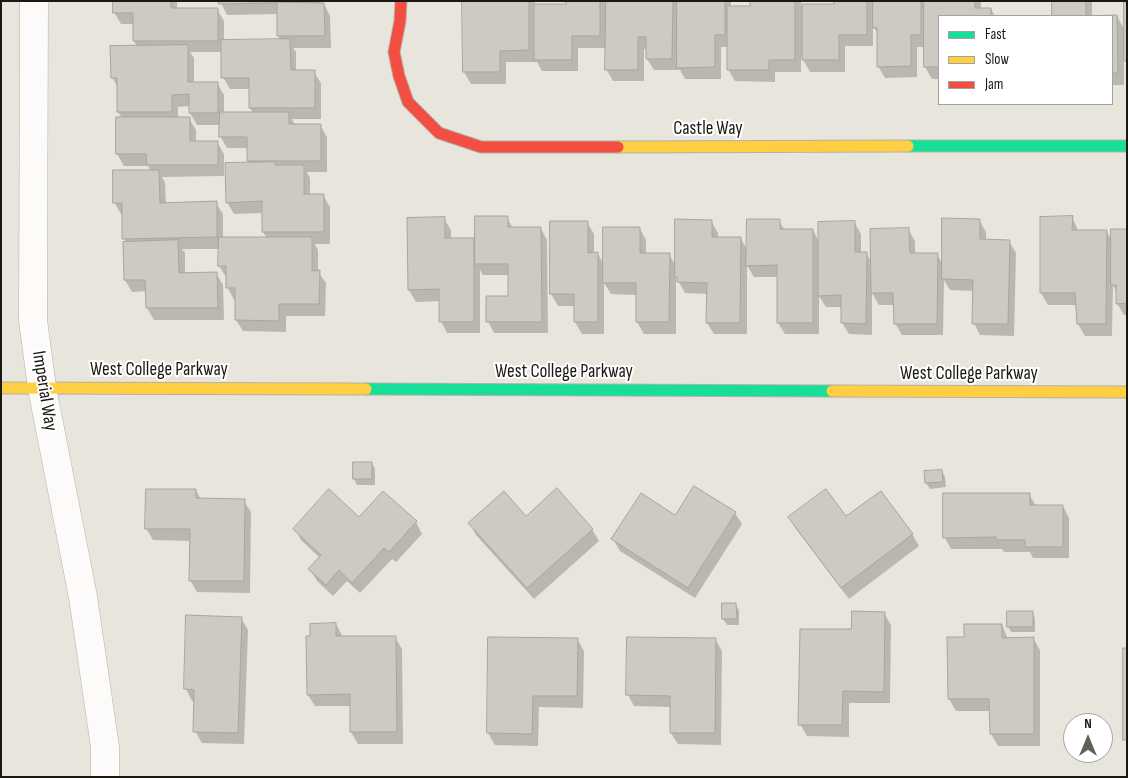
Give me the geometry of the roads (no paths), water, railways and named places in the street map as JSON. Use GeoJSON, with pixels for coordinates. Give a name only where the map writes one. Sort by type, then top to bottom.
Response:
{"type":"FeatureCollection","features":[{"type":"Feature","properties":{"kind":"main road","name":"Castle Way"},"geometry":{"type":"LineString","coordinates":[[401,1],[400,21],[394,52],[399,76],[408,102],[439,133],[482,147],[1127,146]]}},
{"type":"Feature","properties":{"kind":"main road","name":"West College Parkway"},"geometry":{"type":"LineString","coordinates":[[1,388],[1127,392]]}},
{"type":"Feature","properties":{"kind":"street","name":"Imperial Way"},"geometry":{"type":"LineString","coordinates":[[34,1],[33,320],[42,388],[83,597],[106,746],[106,777]]}}]}
